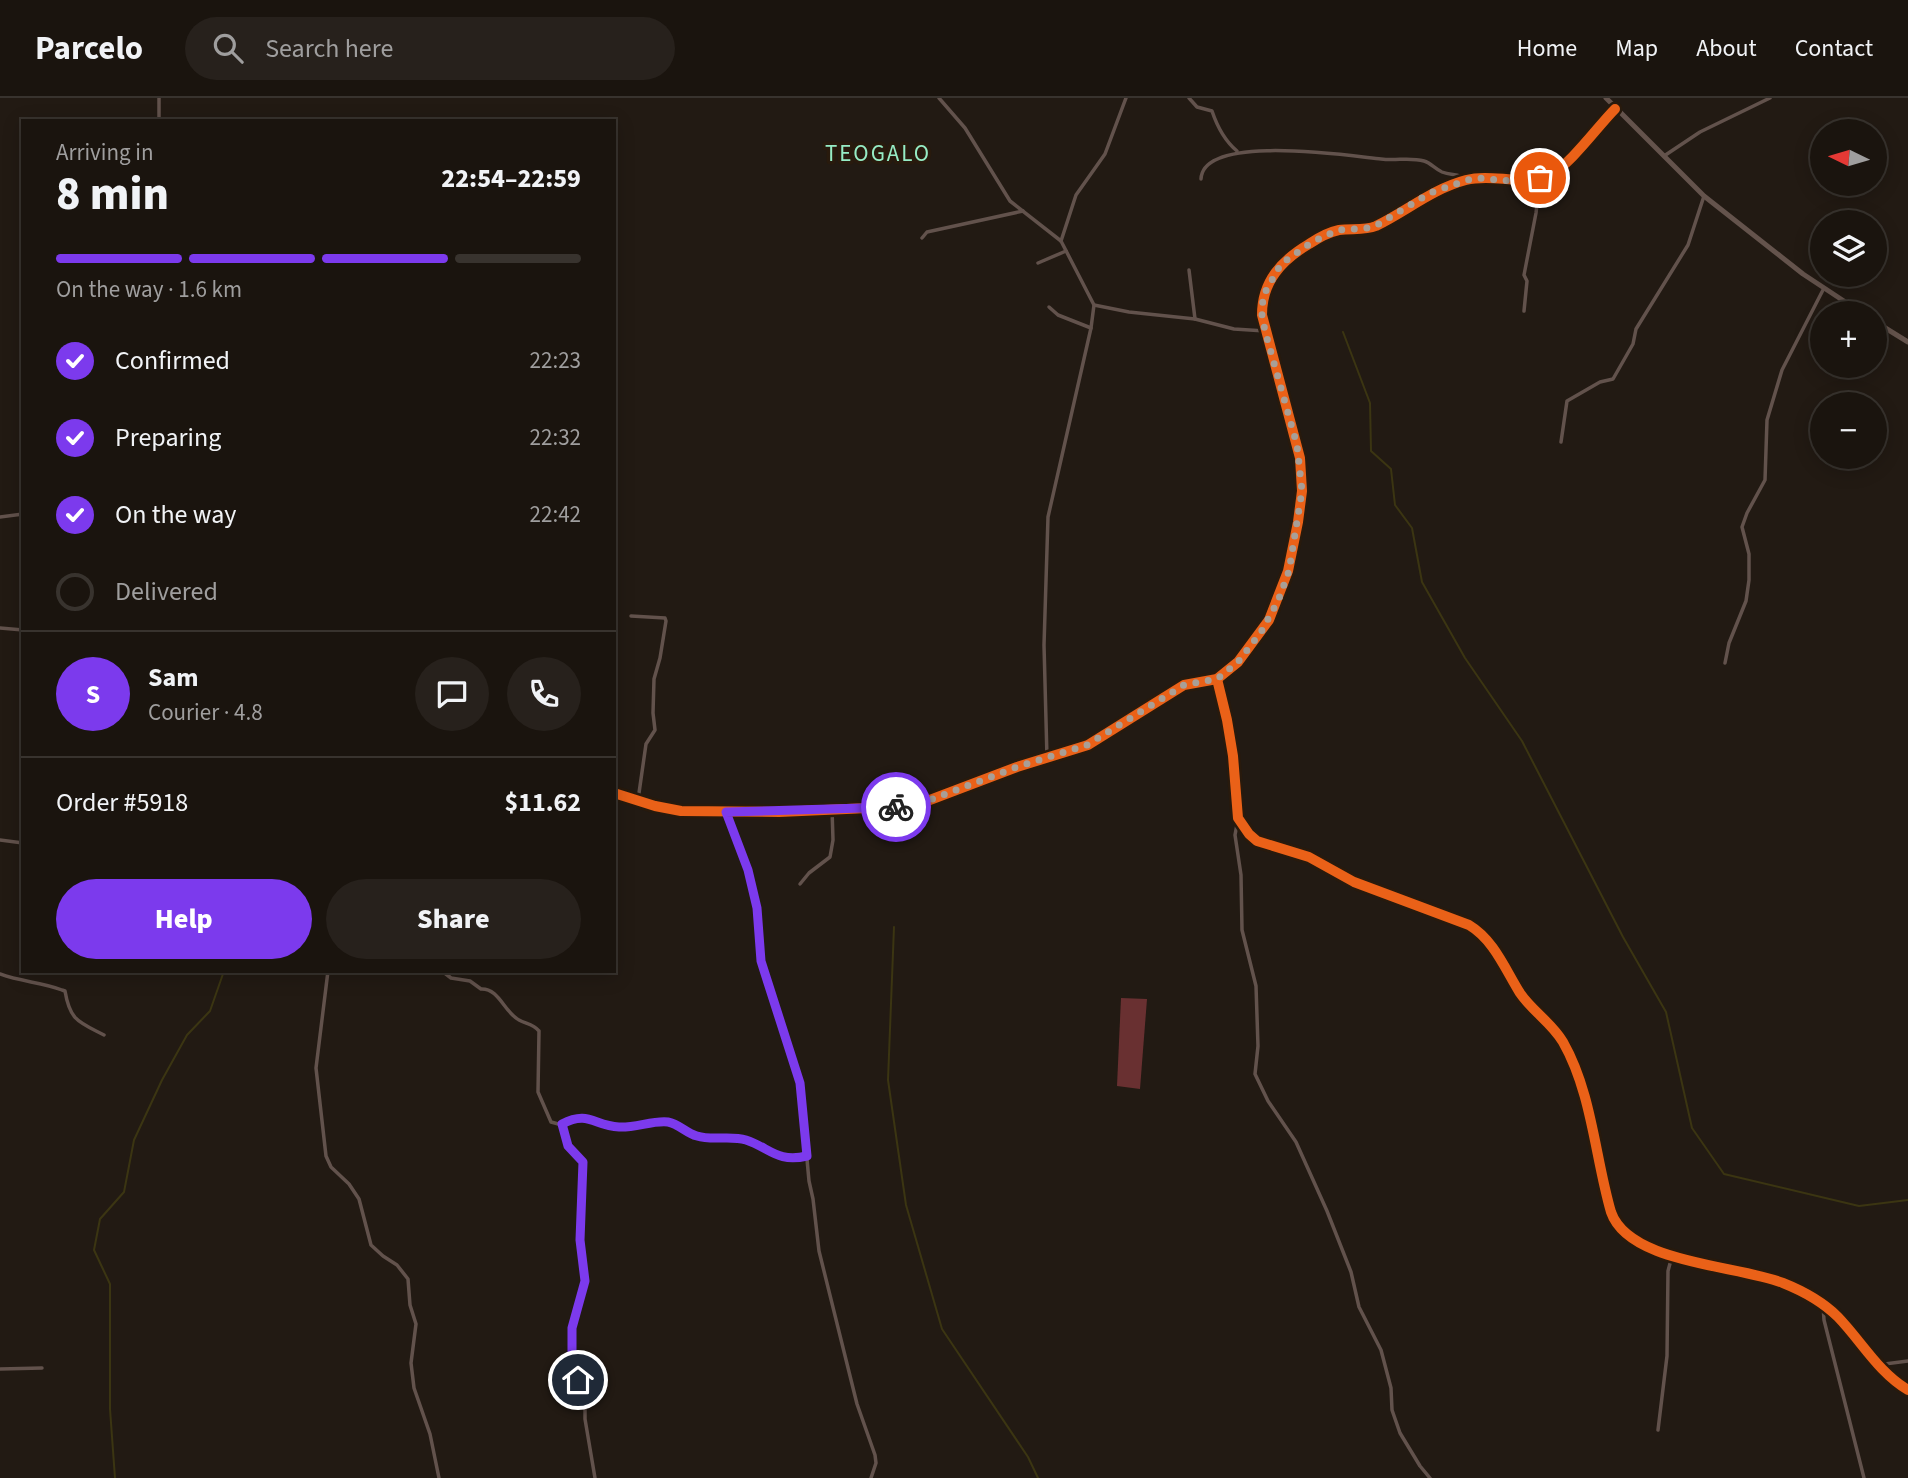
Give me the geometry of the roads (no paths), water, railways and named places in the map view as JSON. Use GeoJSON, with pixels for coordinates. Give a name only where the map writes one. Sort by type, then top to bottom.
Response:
{"type":"FeatureCollection","features":[{"type":"Feature","properties":{"kind":"main road"},"geometry":{"type":"LineString","coordinates":[[1606,98],[1704,196],[1759,241],[1844,301]]}},
{"type":"Feature","properties":{"kind":"main road"},"geometry":{"type":"LineString","coordinates":[[1887,329],[1908,342]]}},
{"type":"Feature","properties":{"kind":"street"},"geometry":{"type":"LineString","coordinates":[[159,98],[159,119]]}},
{"type":"Feature","properties":{"kind":"street"},"geometry":{"type":"LineString","coordinates":[[939,98],[965,128],[1010,201],[1061,242],[1094,305],[1048,517],[1044,645],[1047,758]]}},
{"type":"Feature","properties":{"kind":"street"},"geometry":{"type":"LineString","coordinates":[[1061,242],[1076,195],[1105,154],[1126,98]]}},
{"type":"Feature","properties":{"kind":"street"},"geometry":{"type":"LineString","coordinates":[[1189,98],[1197,107],[1210,110],[1219,131],[1238,152]]}},
{"type":"Feature","properties":{"kind":"street"},"geometry":{"type":"LineString","coordinates":[[1664,156],[1700,132],[1770,98]]}},
{"type":"Feature","properties":{"kind":"street"},"geometry":{"type":"LineString","coordinates":[[616,794],[681,811],[914,806],[1087,745],[1184,685],[1217,679],[1238,662],[1269,620],[1289,571],[1298,522],[1302,491],[1300,458],[1262,315],[1263,296],[1273,275],[1289,257],[1328,234],[1377,225],[1430,193],[1478,178],[1512,181],[1540,178],[1555,172],[1615,109]]}},
{"type":"Feature","properties":{"kind":"street"},"geometry":{"type":"LineString","coordinates":[[1200,179],[1201,172],[1208,163],[1238,152],[1311,152],[1388,160],[1408,158],[1427,162],[1444,173],[1461,175],[1467,180]]}},
{"type":"Feature","properties":{"kind":"street"},"geometry":{"type":"LineString","coordinates":[[1524,311],[1527,281],[1524,275],[1540,178]]}},
{"type":"Feature","properties":{"kind":"street"},"geometry":{"type":"LineString","coordinates":[[1561,442],[1567,401],[1616,376],[1633,344],[1636,329],[1688,245],[1704,196]]}},
{"type":"Feature","properties":{"kind":"street"},"geometry":{"type":"LineString","coordinates":[[922,238],[927,232],[1023,211]]}},
{"type":"Feature","properties":{"kind":"street"},"geometry":{"type":"LineString","coordinates":[[1038,263],[1066,251]]}},
{"type":"Feature","properties":{"kind":"street"},"geometry":{"type":"LineString","coordinates":[[1189,270],[1195,319]]}},
{"type":"Feature","properties":{"kind":"street"},"geometry":{"type":"LineString","coordinates":[[1725,663],[1729,643],[1746,601],[1749,554],[1742,525],[1765,480],[1767,420],[1782,370],[1824,288]]}},
{"type":"Feature","properties":{"kind":"street"},"geometry":{"type":"LineString","coordinates":[[1094,305],[1129,312],[1195,319],[1234,329],[1265,331]]}},
{"type":"Feature","properties":{"kind":"street"},"geometry":{"type":"LineString","coordinates":[[1049,307],[1058,315],[1091,328]]}},
{"type":"Feature","properties":{"kind":"street"},"geometry":{"type":"LineString","coordinates":[[0,517],[21,514]]}},
{"type":"Feature","properties":{"kind":"street"},"geometry":{"type":"LineString","coordinates":[[631,615],[665,618],[666,621],[654,679],[655,730],[646,744],[638,800]]}},
{"type":"Feature","properties":{"kind":"street"},"geometry":{"type":"LineString","coordinates":[[0,628],[21,631]]}},
{"type":"Feature","properties":{"kind":"street"},"geometry":{"type":"LineString","coordinates":[[1217,679],[1231,744],[1238,818],[1235,835],[1241,875],[1242,930],[1257,991],[1255,1074],[1268,1101],[1296,1142],[1327,1211],[1352,1272],[1359,1307],[1381,1350],[1391,1388],[1392,1410],[1400,1433],[1430,1478]]}},
{"type":"Feature","properties":{"kind":"street"},"geometry":{"type":"LineString","coordinates":[[800,884],[809,873],[830,857],[832,808]]}},
{"type":"Feature","properties":{"kind":"street"},"geometry":{"type":"LineString","coordinates":[[726,812],[748,870],[757,908],[761,961],[800,1083],[819,1251],[857,1404],[875,1455],[876,1463],[871,1478]]}},
{"type":"Feature","properties":{"kind":"street"},"geometry":{"type":"LineString","coordinates":[[1238,818],[1257,841],[1309,857],[1354,882],[1462,922],[1484,936],[1522,996],[1565,1046],[1584,1097],[1615,1223],[1634,1240],[1672,1256],[1767,1278],[1785,1284],[1823,1305],[1838,1318],[1877,1365],[1908,1390]]}},
{"type":"Feature","properties":{"kind":"street"},"geometry":{"type":"LineString","coordinates":[[0,840],[21,843]]}},
{"type":"Feature","properties":{"kind":"street"},"geometry":{"type":"LineString","coordinates":[[328,973],[316,1068],[326,1156],[331,1167],[349,1184],[359,1199],[371,1245],[397,1265],[408,1279],[416,1324],[411,1363],[414,1388],[430,1434],[439,1478]]}},
{"type":"Feature","properties":{"kind":"street"},"geometry":{"type":"LineString","coordinates":[[445,973],[451,978],[470,981],[481,989],[487,989],[500,998],[512,1015],[536,1027],[540,1037],[538,1092],[551,1122],[562,1125],[578,1116],[616,1127],[638,1127],[666,1121],[678,1125],[694,1136],[747,1140],[773,1155],[790,1159],[807,1156]]}},
{"type":"Feature","properties":{"kind":"street"},"geometry":{"type":"LineString","coordinates":[[0,974],[18,981],[47,984],[62,989],[65,991],[69,1012],[84,1026],[104,1035]]}},
{"type":"Feature","properties":{"kind":"street"},"geometry":{"type":"LineString","coordinates":[[562,1125],[568,1146],[583,1162],[580,1240],[585,1281],[572,1328],[572,1354],[581,1400],[585,1406],[584,1419],[590,1439],[595,1478]]}},
{"type":"Feature","properties":{"kind":"street"},"geometry":{"type":"LineString","coordinates":[[1658,1430],[1667,1345],[1668,1270],[1672,1256]]}},
{"type":"Feature","properties":{"kind":"street"},"geometry":{"type":"LineString","coordinates":[[1823,1305],[1826,1329],[1864,1478]]}},
{"type":"Feature","properties":{"kind":"street"},"geometry":{"type":"LineString","coordinates":[[1877,1365],[1908,1361]]}},
{"type":"Feature","properties":{"kind":"street"},"geometry":{"type":"LineString","coordinates":[[0,1369],[42,1368]]}},
{"type":"Feature","properties":{"kind":"waterway"},"geometry":{"type":"LineString","coordinates":[[1343,332],[1370,403],[1371,451],[1391,469],[1395,505],[1412,528],[1422,582],[1465,658],[1522,741],[1623,937],[1666,1012],[1692,1128],[1724,1174],[1859,1206],[1908,1200]]}},
{"type":"Feature","properties":{"kind":"waterway"},"geometry":{"type":"LineString","coordinates":[[894,927],[888,1080],[906,1205],[942,1329],[1028,1457],[1038,1478]]}},
{"type":"Feature","properties":{"kind":"waterway"},"geometry":{"type":"LineString","coordinates":[[115,1478],[110,1409],[110,1284],[94,1250],[100,1219],[124,1192],[134,1140],[187,1035],[210,1011],[223,973]]}},
{"type":"Feature","properties":{"kind":"district","name":"TEOGALO"},"geometry":{"type":"Point","coordinates":[878,153]}}]}
